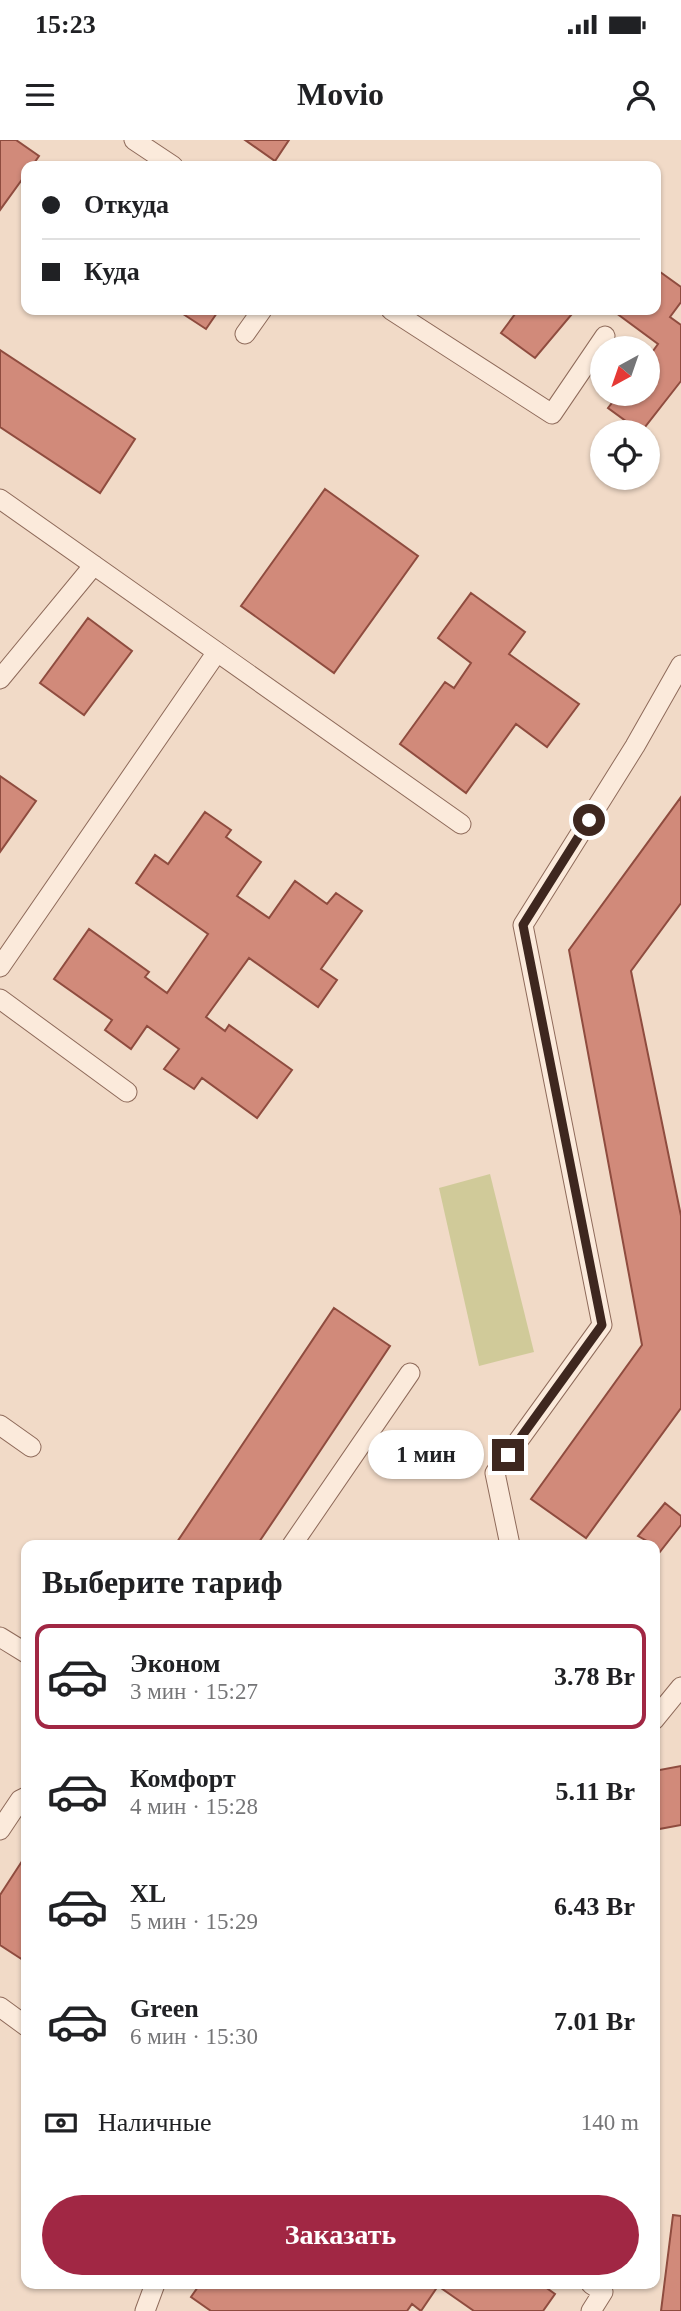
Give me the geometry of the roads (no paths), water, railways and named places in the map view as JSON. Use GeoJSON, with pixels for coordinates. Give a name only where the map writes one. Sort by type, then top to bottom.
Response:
{"type":"FeatureCollection","features":[{"type":"Feature","properties":{"kind":"lane"},"geometry":{"type":"LineString","coordinates":[[134,140],[166,161]]}},
{"type":"Feature","properties":{"kind":"lane"},"geometry":{"type":"LineString","coordinates":[[246,334],[259,315]]}},
{"type":"Feature","properties":{"kind":"lane"},"geometry":{"type":"LineString","coordinates":[[399,315],[552,414],[590,358]]}},
{"type":"Feature","properties":{"kind":"lane"},"geometry":{"type":"LineString","coordinates":[[0,499],[461,824]]}},
{"type":"Feature","properties":{"kind":"lane"},"geometry":{"type":"LineString","coordinates":[[0,679],[94,565]]}},
{"type":"Feature","properties":{"kind":"lane"},"geometry":{"type":"LineString","coordinates":[[0,967],[217,652]]}},
{"type":"Feature","properties":{"kind":"lane"},"geometry":{"type":"LineString","coordinates":[[509,1540],[495,1474],[602,1325],[523,925],[635,746],[681,665]]}},
{"type":"Feature","properties":{"kind":"lane"},"geometry":{"type":"LineString","coordinates":[[0,999],[127,1092]]}},
{"type":"Feature","properties":{"kind":"lane"},"geometry":{"type":"LineString","coordinates":[[295,1540],[410,1373]]}},
{"type":"Feature","properties":{"kind":"lane"},"geometry":{"type":"LineString","coordinates":[[0,1425],[31,1447]]}},
{"type":"Feature","properties":{"kind":"lane"},"geometry":{"type":"LineString","coordinates":[[0,1637],[21,1650]]}},
{"type":"Feature","properties":{"kind":"lane"},"geometry":{"type":"LineString","coordinates":[[660,1718],[681,1687]]}},
{"type":"Feature","properties":{"kind":"lane"},"geometry":{"type":"LineString","coordinates":[[0,1830],[21,1800]]}},
{"type":"Feature","properties":{"kind":"lane"},"geometry":{"type":"LineString","coordinates":[[0,2007],[21,2022]]}},
{"type":"Feature","properties":{"kind":"lane"},"geometry":{"type":"LineString","coordinates":[[145,2311],[153,2289]]}},
{"type":"Feature","properties":{"kind":"lane"},"geometry":{"type":"LineString","coordinates":[[591,2311],[603,2292],[598,2289]]}}]}
